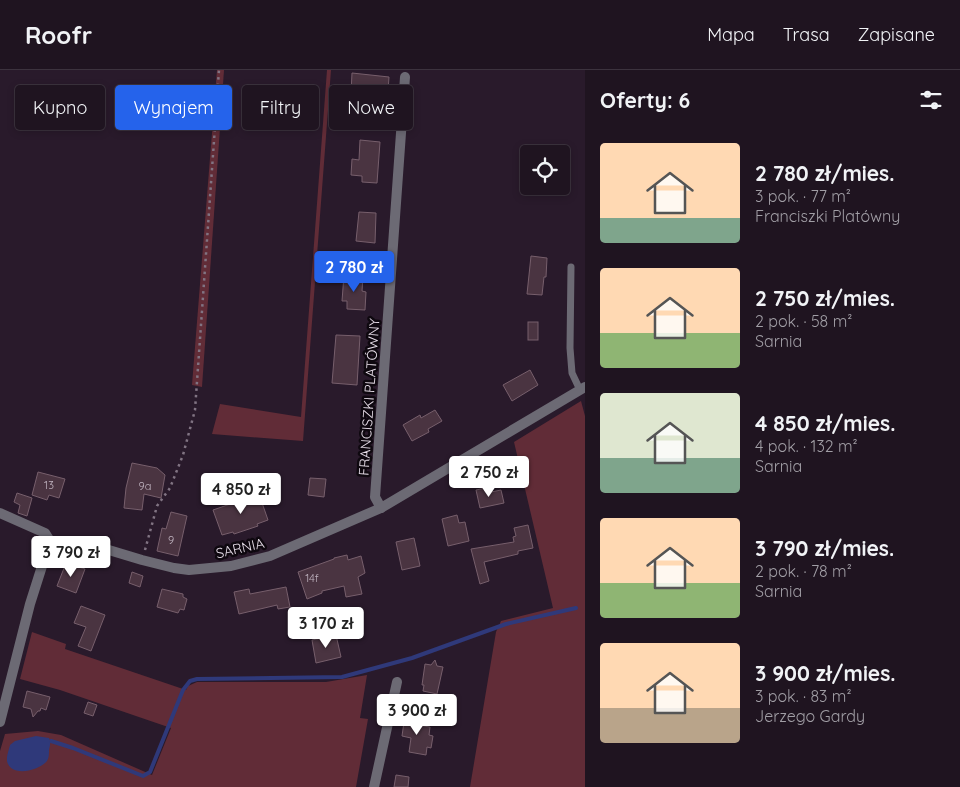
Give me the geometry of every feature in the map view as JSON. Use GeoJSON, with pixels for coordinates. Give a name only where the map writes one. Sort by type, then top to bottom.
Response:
{"type":"FeatureCollection","features":[{"type":"Feature","properties":{"kind":"street","name":"FRANCISZKI PLATÓWNY"},"geometry":{"type":"LineString","coordinates":[[381,508],[375,498],[405,78]]}},
{"type":"Feature","properties":{"kind":"street","name":"SARNIA"},"geometry":{"type":"LineString","coordinates":[[50,540],[79,541],[142,560],[188,570],[217,568],[270,556],[381,508],[583,388]]}},
{"type":"Feature","properties":{"kind":"street"},"geometry":{"type":"LineString","coordinates":[[0,513],[45,533],[50,540],[3,700],[0,722]]}},
{"type":"Feature","properties":{"kind":"street"},"geometry":{"type":"LineString","coordinates":[[374,787],[397,682]]}},
{"type":"Feature","properties":{"kind":"lane"},"geometry":{"type":"LineString","coordinates":[[571,268],[570,348],[572,373],[583,388]]}},
{"type":"Feature","properties":{"kind":"path"},"geometry":{"type":"LineString","coordinates":[[142,560],[157,506],[170,488],[180,463],[196,410],[219,70]]}},
{"type":"Feature","properties":{"kind":"shaded area"},"geometry":{"type":"Polygon","coordinates":[[[217,70],[224,70],[223,85],[216,85],[217,70]]]}},
{"type":"Feature","properties":{"kind":"shaded area"},"geometry":{"type":"Polygon","coordinates":[[[327,70],[331,70],[303,441],[212,434],[220,404],[301,417],[327,70]]]}},
{"type":"Feature","properties":{"kind":"shaded area"},"geometry":{"type":"Polygon","coordinates":[[[212,130],[220,130],[202,387],[192,385],[212,130]]]}},
{"type":"Feature","properties":{"kind":"shaded area"},"geometry":{"type":"Polygon","coordinates":[[[581,401],[585,416],[585,787],[470,787],[496,632],[501,621],[553,608],[514,442],[581,401]]]}},
{"type":"Feature","properties":{"kind":"shaded area"},"geometry":{"type":"Polygon","coordinates":[[[32,632],[66,644],[65,649],[186,690],[188,686],[197,682],[326,682],[367,675],[360,718],[368,719],[356,787],[0,787],[0,751],[5,734],[38,731],[61,735],[152,775],[171,728],[60,690],[20,679],[32,632]]]}},
{"type":"Feature","properties":{"kind":"water"},"geometry":{"type":"Polygon","coordinates":[[[36,736],[49,738],[49,757],[47,761],[39,767],[27,771],[11,768],[7,760],[10,745],[15,741],[36,736]]]}},
{"type":"Feature","properties":{"kind":"building"},"geometry":{"type":"Polygon","coordinates":[[[352,73],[389,77],[388,85],[351,85],[352,73]]]}},
{"type":"Feature","properties":{"kind":"building"},"geometry":{"type":"Polygon","coordinates":[[[360,140],[380,142],[377,183],[362,182],[362,176],[351,175],[352,159],[359,160],[360,140]]]}},
{"type":"Feature","properties":{"kind":"building"},"geometry":{"type":"Polygon","coordinates":[[[359,212],[376,213],[375,243],[356,241],[359,212]]]}},
{"type":"Feature","properties":{"kind":"building"},"geometry":{"type":"Polygon","coordinates":[[[531,256],[547,258],[546,277],[544,277],[542,295],[527,294],[531,256]]]}},
{"type":"Feature","properties":{"kind":"building"},"geometry":{"type":"Polygon","coordinates":[[[344,275],[363,277],[362,291],[366,292],[365,310],[347,309],[347,301],[342,301],[344,275]]]}},
{"type":"Feature","properties":{"kind":"building"},"geometry":{"type":"Polygon","coordinates":[[[528,322],[538,322],[538,340],[528,340],[528,322]]]}},
{"type":"Feature","properties":{"kind":"building"},"geometry":{"type":"Polygon","coordinates":[[[336,335],[360,336],[357,385],[332,383],[336,335]]]}},
{"type":"Feature","properties":{"kind":"building"},"geometry":{"type":"Polygon","coordinates":[[[530,370],[538,385],[512,401],[503,385],[530,370]]]}},
{"type":"Feature","properties":{"kind":"building"},"geometry":{"type":"Polygon","coordinates":[[[435,410],[442,421],[428,429],[429,432],[412,441],[403,425],[420,415],[421,418],[435,410]]]}},
{"type":"Feature","properties":{"kind":"building"},"geometry":{"type":"Polygon","coordinates":[[[132,463],[157,468],[165,475],[161,498],[144,494],[142,510],[124,508],[126,488],[132,463]]]}},
{"type":"Feature","properties":{"kind":"building"},"geometry":{"type":"Polygon","coordinates":[[[38,472],[65,479],[59,498],[49,495],[47,500],[32,495],[38,472]]]}},
{"type":"Feature","properties":{"kind":"building"},"geometry":{"type":"Polygon","coordinates":[[[310,478],[326,479],[324,497],[308,495],[310,478]]]}},
{"type":"Feature","properties":{"kind":"building"},"geometry":{"type":"Polygon","coordinates":[[[490,487],[491,492],[501,490],[504,503],[480,508],[476,490],[490,487]]]}},
{"type":"Feature","properties":{"kind":"building"},"geometry":{"type":"Polygon","coordinates":[[[17,493],[32,498],[27,516],[18,513],[20,505],[14,502],[17,493]]]}},
{"type":"Feature","properties":{"kind":"building"},"geometry":{"type":"Polygon","coordinates":[[[259,494],[268,520],[257,524],[258,526],[234,534],[233,532],[222,535],[213,510],[259,494]]]}},
{"type":"Feature","properties":{"kind":"building"},"geometry":{"type":"Polygon","coordinates":[[[171,512],[187,516],[178,556],[157,551],[162,528],[166,529],[171,512]]]}},
{"type":"Feature","properties":{"kind":"building"},"geometry":{"type":"Polygon","coordinates":[[[457,515],[459,523],[465,522],[469,541],[448,546],[442,519],[457,515]]]}},
{"type":"Feature","properties":{"kind":"building"},"geometry":{"type":"Polygon","coordinates":[[[528,525],[533,548],[518,551],[518,554],[484,562],[489,581],[480,584],[471,549],[514,542],[513,537],[516,536],[514,528],[528,525]]]}},
{"type":"Feature","properties":{"kind":"building"},"geometry":{"type":"Polygon","coordinates":[[[414,538],[420,566],[402,570],[396,542],[414,538]]]}},
{"type":"Feature","properties":{"kind":"building"},"geometry":{"type":"Polygon","coordinates":[[[347,555],[348,560],[361,556],[365,573],[358,577],[362,594],[346,597],[344,586],[322,591],[322,593],[307,599],[298,572],[347,555]]]}},
{"type":"Feature","properties":{"kind":"building"},"geometry":{"type":"Polygon","coordinates":[[[66,563],[85,569],[76,593],[57,586],[66,563]]]}},
{"type":"Feature","properties":{"kind":"building"},"geometry":{"type":"Polygon","coordinates":[[[132,572],[143,576],[140,587],[129,583],[132,572]]]}},
{"type":"Feature","properties":{"kind":"building"},"geometry":{"type":"Polygon","coordinates":[[[286,587],[290,607],[278,609],[277,605],[239,614],[234,592],[249,589],[250,594],[286,587]]]}},
{"type":"Feature","properties":{"kind":"building"},"geometry":{"type":"Polygon","coordinates":[[[162,589],[183,594],[183,597],[187,599],[184,610],[180,609],[178,613],[157,607],[162,589]]]}},
{"type":"Feature","properties":{"kind":"building"},"geometry":{"type":"Polygon","coordinates":[[[81,606],[105,615],[91,651],[78,646],[86,627],[74,623],[81,606]]]}},
{"type":"Feature","properties":{"kind":"building"},"geometry":{"type":"Polygon","coordinates":[[[336,635],[341,657],[316,663],[312,640],[336,635]]]}},
{"type":"Feature","properties":{"kind":"building"},"geometry":{"type":"Polygon","coordinates":[[[435,660],[437,666],[443,667],[437,694],[423,691],[424,685],[422,685],[425,664],[431,665],[435,660]]]}},
{"type":"Feature","properties":{"kind":"building"},"geometry":{"type":"Polygon","coordinates":[[[27,691],[50,697],[46,710],[41,708],[33,717],[31,709],[23,707],[27,691]]]}},
{"type":"Feature","properties":{"kind":"building"},"geometry":{"type":"Polygon","coordinates":[[[88,702],[97,705],[93,716],[84,713],[88,702]]]}},
{"type":"Feature","properties":{"kind":"building"},"geometry":{"type":"Polygon","coordinates":[[[405,715],[418,718],[417,725],[430,727],[429,735],[433,736],[431,748],[427,747],[426,755],[409,752],[411,738],[402,736],[405,715]]]}},
{"type":"Feature","properties":{"kind":"building"},"geometry":{"type":"Polygon","coordinates":[[[396,775],[409,777],[408,787],[394,787],[396,775]]]}},
{"type":"Feature","properties":{"kind":"waterway"},"geometry":{"type":"LineString","coordinates":[[51,741],[143,776],[150,772],[183,690],[190,681],[197,679],[342,677],[412,658],[506,624],[576,608]]}}]}
